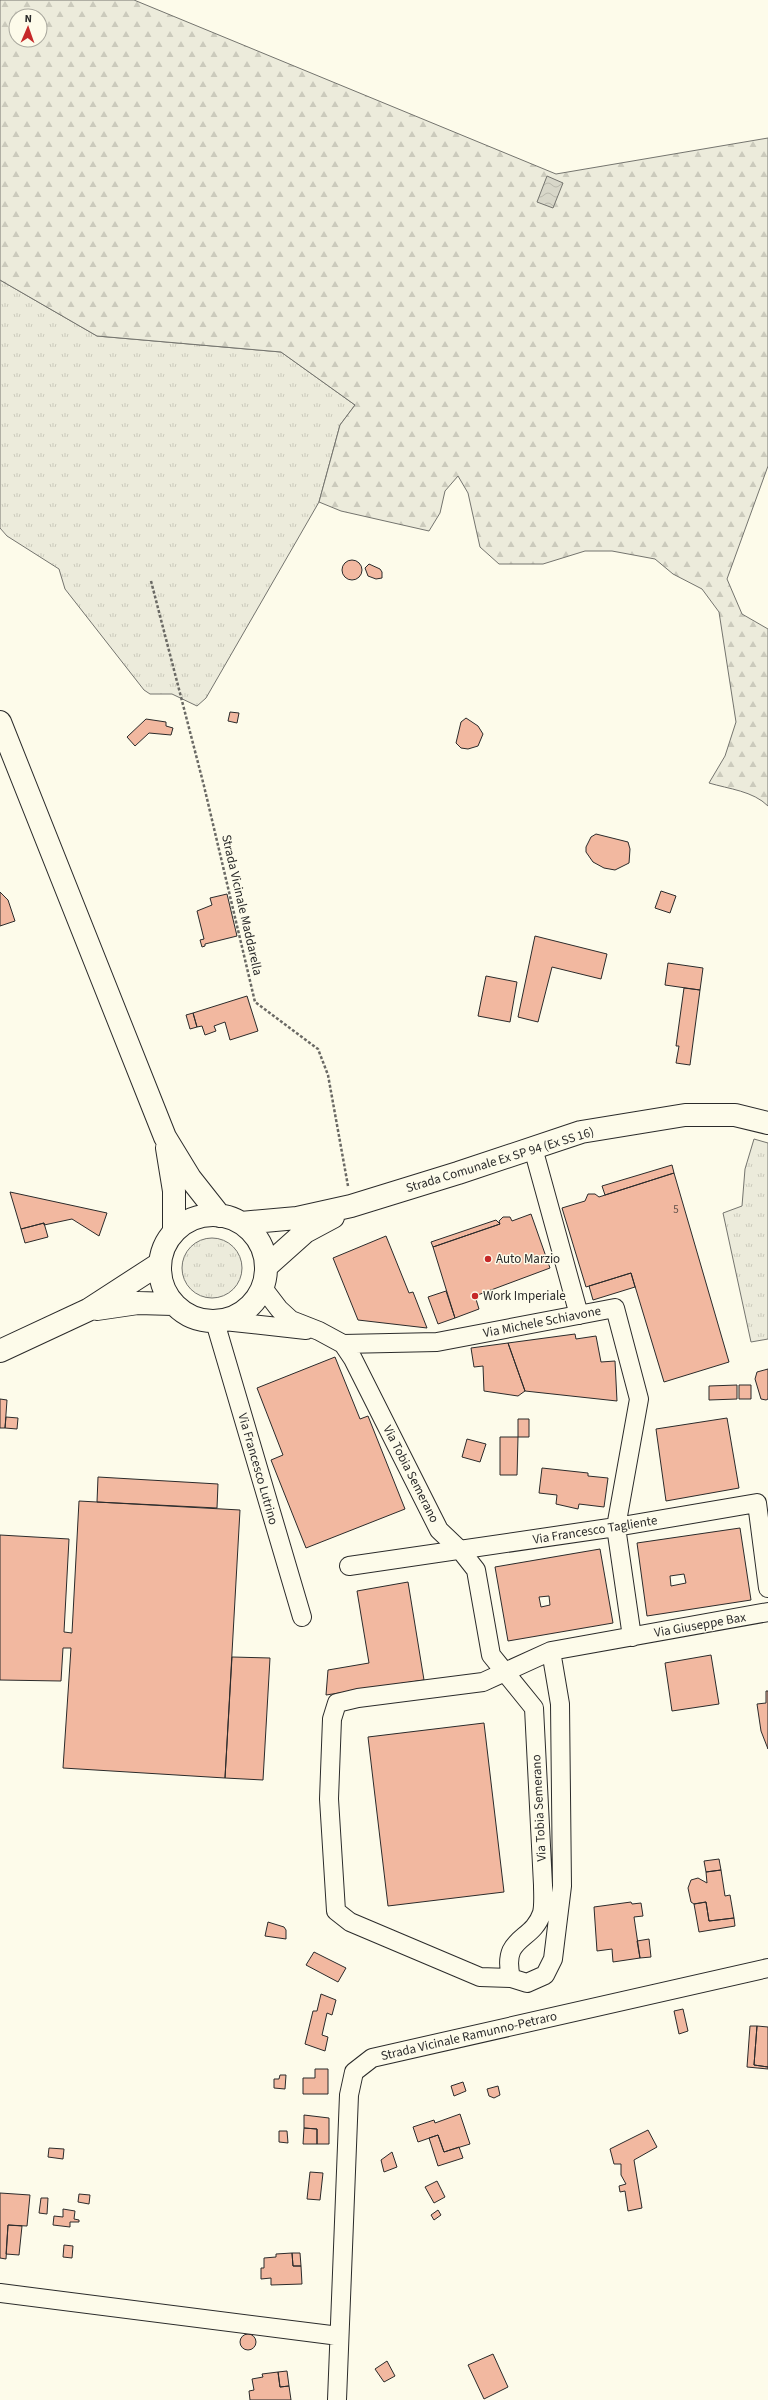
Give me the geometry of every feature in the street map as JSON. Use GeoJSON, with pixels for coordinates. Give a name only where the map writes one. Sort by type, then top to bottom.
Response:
{"type":"FeatureCollection","features":[{"type":"Feature","properties":{"kind":"main road"},"geometry":{"type":"LineString","coordinates":[[0,722],[165,1137],[190,1178],[220,1216]]}},
{"type":"Feature","properties":{"kind":"main road","name":"Strada Comunale Ex SP 94 (Ex SS 16)"},"geometry":{"type":"LineString","coordinates":[[241,1223],[297,1218],[351,1206],[581,1132],[685,1114],[735,1115],[768,1123]]}},
{"type":"Feature","properties":{"kind":"main road"},"geometry":{"type":"LineString","coordinates":[[165,1137],[174,1191],[174,1232]]}},
{"type":"Feature","properties":{"kind":"main road","name":"Strada Comunale Ex SP 94 (Ex SS 16)"},"geometry":{"type":"LineString","coordinates":[[267,1266],[305,1232],[351,1206]]}},
{"type":"Feature","properties":{"kind":"main road"},"geometry":{"type":"LineString","coordinates":[[203,1216],[220,1216],[241,1223],[254,1234],[263,1249],[267,1266],[263,1288],[254,1303],[240,1314],[220,1321],[199,1320],[185,1314],[172,1304],[165,1292],[160,1278],[160,1264],[166,1242],[174,1232],[187,1222],[203,1216]]}},
{"type":"Feature","properties":{"kind":"main road"},"geometry":{"type":"LineString","coordinates":[[0,1351],[88,1310],[160,1264]]}},
{"type":"Feature","properties":{"kind":"main road"},"geometry":{"type":"LineString","coordinates":[[88,1310],[138,1303],[172,1304]]}},
{"type":"Feature","properties":{"kind":"street"},"geometry":{"type":"LineString","coordinates":[[533,1148],[580,1315]]}},
{"type":"Feature","properties":{"kind":"street","name":"Via Tobia Semerano"},"geometry":{"type":"LineString","coordinates":[[263,1288],[279,1309],[291,1320],[319,1331],[342,1344],[353,1359],[439,1530],[461,1551],[476,1570],[491,1655],[534,1708],[543,1885],[542,1913],[529,1932],[512,1945],[508,1964],[511,1978],[527,1983],[546,1976],[553,1959],[562,1886],[560,1704],[551,1652]]}},
{"type":"Feature","properties":{"kind":"street","name":"Via Michele Schiavone"},"geometry":{"type":"LineString","coordinates":[[342,1344],[437,1342],[615,1308],[639,1399],[616,1527]]}},
{"type":"Feature","properties":{"kind":"street","name":"Via Tobia Semerano"},"geometry":{"type":"LineString","coordinates":[[220,1321],[319,1331]]}},
{"type":"Feature","properties":{"kind":"street","name":"Via Francesco Lutrino"},"geometry":{"type":"LineString","coordinates":[[220,1321],[302,1617]]}},
{"type":"Feature","properties":{"kind":"street","name":"Via Francesco Tagliente"},"geometry":{"type":"LineString","coordinates":[[349,1566],[461,1551],[616,1527],[756,1503],[768,1588]]}},
{"type":"Feature","properties":{"kind":"street"},"geometry":{"type":"LineString","coordinates":[[616,1527],[632,1637]]}},
{"type":"Feature","properties":{"kind":"street","name":"Via Giuseppe Bax"},"geometry":{"type":"LineString","coordinates":[[511,1978],[480,1977],[350,1922],[336,1911],[329,1799],[332,1720],[338,1703],[358,1698],[483,1682],[551,1652],[768,1612]]}},
{"type":"Feature","properties":{"kind":"street","name":"Strada Vicinale Ramunno-Petraro"},"geometry":{"type":"LineString","coordinates":[[337,2400],[349,2095],[354,2072],[372,2058],[768,1968]]}},
{"type":"Feature","properties":{"kind":"street"},"geometry":{"type":"LineString","coordinates":[[0,2293],[339,2336]]}},
{"type":"Feature","properties":{"kind":"path","name":"Strada Vicinale Maddarella"},"geometry":{"type":"LineString","coordinates":[[151,581],[204,786],[255,1002],[318,1049],[328,1075],[351,1206]]}},
{"type":"Feature","properties":{"kind":"green space"},"geometry":{"type":"Polygon","coordinates":[[[0,0],[134,0],[556,174],[768,138],[768,466],[727,579],[742,614],[768,629],[768,806],[762,801],[748,794],[709,783],[725,756],[736,722],[719,612],[702,589],[673,574],[655,559],[612,551],[585,551],[543,564],[499,564],[480,547],[468,493],[458,476],[445,491],[440,513],[429,531],[341,511],[319,502],[340,425],[355,405],[281,352],[97,336],[0,280],[0,0]]]}},
{"type":"Feature","properties":{"kind":"green space"},"geometry":{"type":"Polygon","coordinates":[[[0,280],[97,336],[281,352],[355,405],[340,425],[319,502],[206,698],[197,706],[172,694],[150,694],[144,690],[65,589],[59,569],[7,536],[0,528],[0,280]]]}},
{"type":"Feature","properties":{"kind":"green space"},"geometry":{"type":"Polygon","coordinates":[[[754,1139],[768,1143],[768,1339],[751,1342],[723,1213],[742,1206],[745,1169],[754,1139]]]}},
{"type":"Feature","properties":{"kind":"green space"},"geometry":{"type":"Polygon","coordinates":[[[206,1238],[218,1238],[234,1246],[240,1256],[242,1268],[240,1280],[234,1290],[218,1298],[206,1298],[190,1290],[182,1274],[182,1262],[190,1246],[206,1238]]]}},
{"type":"Feature","properties":{"kind":"water"},"geometry":{"type":"Polygon","coordinates":[[[547,176],[563,183],[553,208],[537,202],[547,176]]]}},
{"type":"Feature","properties":{"kind":"building"},"geometry":{"type":"Polygon","coordinates":[[[352,560],[359,563],[362,570],[359,577],[352,580],[345,577],[342,570],[345,563],[352,560]]]}},
{"type":"Feature","properties":{"kind":"building"},"geometry":{"type":"Polygon","coordinates":[[[369,564],[380,569],[382,572],[382,578],[376,579],[368,576],[365,568],[369,564]]]}},
{"type":"Feature","properties":{"kind":"building"},"geometry":{"type":"Polygon","coordinates":[[[230,712],[239,713],[237,723],[228,721],[230,712]]]}},
{"type":"Feature","properties":{"kind":"building"},"geometry":{"type":"Polygon","coordinates":[[[466,718],[478,726],[483,734],[478,746],[468,749],[461,748],[456,743],[461,722],[466,718]]]}},
{"type":"Feature","properties":{"kind":"building"},"geometry":{"type":"Polygon","coordinates":[[[146,719],[166,722],[166,726],[173,728],[171,735],[149,733],[135,746],[127,737],[146,719]]]}},
{"type":"Feature","properties":{"kind":"building"},"geometry":{"type":"Polygon","coordinates":[[[596,834],[628,842],[630,849],[629,863],[615,870],[604,868],[593,862],[586,852],[586,847],[591,837],[596,834]]]}},
{"type":"Feature","properties":{"kind":"building"},"geometry":{"type":"Polygon","coordinates":[[[661,891],[676,896],[670,913],[655,908],[661,891]]]}},
{"type":"Feature","properties":{"kind":"building"},"geometry":{"type":"Polygon","coordinates":[[[0,892],[8,900],[15,921],[0,926],[0,892]]]}},
{"type":"Feature","properties":{"kind":"building"},"geometry":{"type":"Polygon","coordinates":[[[227,894],[237,936],[205,944],[205,946],[202,947],[200,940],[204,939],[197,911],[212,905],[210,898],[227,894]]]}},
{"type":"Feature","properties":{"kind":"building"},"geometry":{"type":"Polygon","coordinates":[[[535,936],[607,954],[601,979],[552,967],[538,1022],[518,1017],[535,936]]]}},
{"type":"Feature","properties":{"kind":"building"},"geometry":{"type":"Polygon","coordinates":[[[668,963],[703,968],[700,990],[665,985],[668,963]]]}},
{"type":"Feature","properties":{"kind":"building"},"geometry":{"type":"Polygon","coordinates":[[[486,976],[517,982],[510,1022],[478,1016],[486,976]]]}},
{"type":"Feature","properties":{"kind":"building"},"geometry":{"type":"Polygon","coordinates":[[[684,988],[700,990],[690,1065],[676,1063],[679,1046],[676,1046],[684,988]]]}},
{"type":"Feature","properties":{"kind":"building"},"geometry":{"type":"Polygon","coordinates":[[[247,996],[258,1031],[230,1040],[225,1022],[214,1026],[216,1031],[205,1035],[202,1026],[197,1027],[193,1013],[247,996]]]}},
{"type":"Feature","properties":{"kind":"building"},"geometry":{"type":"Polygon","coordinates":[[[193,1013],[197,1027],[190,1029],[186,1015],[193,1013]]]}},
{"type":"Feature","properties":{"kind":"building"},"geometry":{"type":"Polygon","coordinates":[[[672,1165],[674,1173],[605,1195],[602,1186],[672,1165]]]}},
{"type":"Feature","properties":{"kind":"building"},"geometry":{"type":"Polygon","coordinates":[[[674,1173],[729,1362],[664,1382],[631,1273],[586,1287],[562,1208],[585,1201],[588,1194],[595,1194],[599,1197],[674,1173]]]}},
{"type":"Feature","properties":{"kind":"building"},"geometry":{"type":"Polygon","coordinates":[[[10,1192],[107,1213],[99,1236],[72,1219],[44,1225],[44,1223],[21,1229],[10,1192]]]}},
{"type":"Feature","properties":{"kind":"building"},"geometry":{"type":"Polygon","coordinates":[[[531,1214],[550,1268],[475,1296],[479,1309],[455,1318],[433,1247],[500,1224],[499,1221],[503,1217],[510,1217],[512,1221],[531,1214]]]}},
{"type":"Feature","properties":{"kind":"building"},"geometry":{"type":"Polygon","coordinates":[[[496,1220],[500,1224],[433,1247],[431,1242],[496,1220]]]}},
{"type":"Feature","properties":{"kind":"building"},"geometry":{"type":"Polygon","coordinates":[[[44,1223],[48,1237],[25,1243],[21,1229],[44,1223]]]}},
{"type":"Feature","properties":{"kind":"building"},"geometry":{"type":"Polygon","coordinates":[[[386,1236],[409,1293],[413,1292],[427,1328],[358,1320],[333,1258],[386,1236]]]}},
{"type":"Feature","properties":{"kind":"building"},"geometry":{"type":"Polygon","coordinates":[[[631,1273],[635,1287],[593,1300],[589,1286],[631,1273]]]}},
{"type":"Feature","properties":{"kind":"building"},"geometry":{"type":"Polygon","coordinates":[[[446,1291],[455,1318],[438,1324],[428,1297],[446,1291]]]}},
{"type":"Feature","properties":{"kind":"building"},"geometry":{"type":"Polygon","coordinates":[[[575,1334],[576,1339],[596,1336],[601,1362],[615,1361],[617,1401],[525,1391],[508,1343],[575,1334]]]}},
{"type":"Feature","properties":{"kind":"building"},"geometry":{"type":"Polygon","coordinates":[[[508,1343],[525,1391],[518,1396],[484,1391],[483,1366],[474,1367],[471,1348],[508,1343]]]}},
{"type":"Feature","properties":{"kind":"building"},"geometry":{"type":"Polygon","coordinates":[[[335,1357],[360,1419],[368,1416],[405,1509],[306,1548],[271,1460],[283,1455],[257,1388],[335,1357]]]}},
{"type":"Feature","properties":{"kind":"building"},"geometry":{"type":"Polygon","coordinates":[[[768,1369],[768,1399],[766,1400],[761,1399],[755,1379],[757,1372],[768,1369]]]}},
{"type":"Feature","properties":{"kind":"building"},"geometry":{"type":"Polygon","coordinates":[[[737,1385],[737,1399],[709,1400],[709,1386],[737,1385]]]}},
{"type":"Feature","properties":{"kind":"building"},"geometry":{"type":"Polygon","coordinates":[[[739,1385],[751,1385],[751,1399],[739,1399],[739,1385]]]}},
{"type":"Feature","properties":{"kind":"building"},"geometry":{"type":"Polygon","coordinates":[[[0,1399],[7,1400],[5,1428],[0,1428],[0,1399]]]}},
{"type":"Feature","properties":{"kind":"building"},"geometry":{"type":"Polygon","coordinates":[[[6,1417],[18,1418],[17,1429],[5,1428],[6,1417]]]}},
{"type":"Feature","properties":{"kind":"building"},"geometry":{"type":"Polygon","coordinates":[[[727,1418],[739,1488],[666,1501],[656,1429],[727,1418]]]}},
{"type":"Feature","properties":{"kind":"building"},"geometry":{"type":"Polygon","coordinates":[[[518,1419],[529,1419],[529,1437],[518,1437],[518,1419]]]}},
{"type":"Feature","properties":{"kind":"building"},"geometry":{"type":"Polygon","coordinates":[[[500,1437],[518,1437],[517,1475],[500,1475],[500,1437]]]}},
{"type":"Feature","properties":{"kind":"building"},"geometry":{"type":"Polygon","coordinates":[[[467,1439],[486,1444],[480,1462],[462,1457],[467,1439]]]}},
{"type":"Feature","properties":{"kind":"building"},"geometry":{"type":"Polygon","coordinates":[[[542,1468],[588,1473],[588,1476],[608,1478],[604,1507],[579,1504],[578,1509],[556,1504],[557,1495],[539,1493],[542,1468]]]}},
{"type":"Feature","properties":{"kind":"building"},"geometry":{"type":"Polygon","coordinates":[[[98,1477],[218,1484],[217,1508],[97,1502],[98,1477]]]}},
{"type":"Feature","properties":{"kind":"building"},"geometry":{"type":"Polygon","coordinates":[[[79,1501],[240,1510],[225,1778],[63,1768],[71,1648],[63,1648],[61,1681],[0,1680],[0,1535],[69,1539],[64,1632],[72,1633],[79,1501]]]}},
{"type":"Feature","properties":{"kind":"building"},"geometry":{"type":"Polygon","coordinates":[[[740,1528],[751,1600],[647,1616],[637,1543],[740,1528]],[[684,1574],[670,1576],[671,1586],[686,1583],[684,1574]]]}},
{"type":"Feature","properties":{"kind":"building"},"geometry":{"type":"Polygon","coordinates":[[[600,1549],[613,1623],[508,1641],[495,1567],[600,1549]],[[549,1596],[539,1597],[541,1607],[550,1605],[549,1596]]]}},
{"type":"Feature","properties":{"kind":"building"},"geometry":{"type":"Polygon","coordinates":[[[408,1582],[424,1680],[326,1695],[328,1670],[369,1663],[357,1591],[408,1582]]]}},
{"type":"Feature","properties":{"kind":"building"},"geometry":{"type":"Polygon","coordinates":[[[711,1655],[719,1704],[672,1711],[665,1663],[711,1655]]]}},
{"type":"Feature","properties":{"kind":"building"},"geometry":{"type":"Polygon","coordinates":[[[232,1657],[270,1658],[263,1780],[225,1778],[232,1657]]]}},
{"type":"Feature","properties":{"kind":"building"},"geometry":{"type":"Polygon","coordinates":[[[766,1691],[768,1691],[768,1749],[761,1731],[757,1704],[766,1703],[766,1691]]]}},
{"type":"Feature","properties":{"kind":"building"},"geometry":{"type":"Polygon","coordinates":[[[484,1723],[504,1892],[388,1906],[368,1737],[484,1723]]]}},
{"type":"Feature","properties":{"kind":"building"},"geometry":{"type":"Polygon","coordinates":[[[719,1859],[721,1870],[706,1872],[704,1861],[719,1859]]]}},
{"type":"Feature","properties":{"kind":"building"},"geometry":{"type":"Polygon","coordinates":[[[721,1870],[725,1896],[730,1895],[734,1918],[709,1921],[706,1902],[694,1904],[691,1902],[688,1888],[691,1880],[698,1878],[707,1883],[706,1872],[721,1870]]]}},
{"type":"Feature","properties":{"kind":"building"},"geometry":{"type":"Polygon","coordinates":[[[631,1902],[632,1904],[641,1903],[643,1916],[634,1917],[640,1958],[613,1962],[612,1949],[597,1951],[594,1907],[631,1902]]]}},
{"type":"Feature","properties":{"kind":"building"},"geometry":{"type":"Polygon","coordinates":[[[706,1902],[709,1921],[734,1918],[735,1926],[699,1932],[694,1904],[706,1902]]]}},
{"type":"Feature","properties":{"kind":"building"},"geometry":{"type":"Polygon","coordinates":[[[268,1922],[284,1927],[286,1930],[286,1939],[265,1936],[268,1922]]]}},
{"type":"Feature","properties":{"kind":"building"},"geometry":{"type":"Polygon","coordinates":[[[649,1939],[651,1957],[640,1958],[637,1941],[649,1939]]]}},
{"type":"Feature","properties":{"kind":"building"},"geometry":{"type":"Polygon","coordinates":[[[314,1952],[346,1968],[338,1982],[306,1965],[314,1952]]]}},
{"type":"Feature","properties":{"kind":"building"},"geometry":{"type":"Polygon","coordinates":[[[321,1994],[336,2000],[332,2015],[327,2013],[322,2035],[328,2037],[325,2051],[305,2044],[313,2011],[317,2011],[321,1994]]]}},
{"type":"Feature","properties":{"kind":"building"},"geometry":{"type":"Polygon","coordinates":[[[683,2009],[688,2031],[679,2034],[674,2011],[683,2009]]]}},
{"type":"Feature","properties":{"kind":"building"},"geometry":{"type":"Polygon","coordinates":[[[750,2026],[757,2026],[754,2065],[768,2067],[768,2069],[747,2067],[750,2026]]]}},
{"type":"Feature","properties":{"kind":"building"},"geometry":{"type":"Polygon","coordinates":[[[757,2026],[768,2027],[768,2067],[754,2065],[757,2026]]]}},
{"type":"Feature","properties":{"kind":"building"},"geometry":{"type":"Polygon","coordinates":[[[315,2069],[328,2069],[328,2094],[303,2094],[303,2078],[315,2078],[315,2069]]]}},
{"type":"Feature","properties":{"kind":"building"},"geometry":{"type":"Polygon","coordinates":[[[280,2075],[286,2075],[285,2089],[274,2088],[274,2079],[279,2079],[280,2075]]]}},
{"type":"Feature","properties":{"kind":"building"},"geometry":{"type":"Polygon","coordinates":[[[463,2082],[466,2091],[454,2096],[451,2086],[463,2082]]]}},
{"type":"Feature","properties":{"kind":"building"},"geometry":{"type":"Polygon","coordinates":[[[498,2086],[500,2095],[494,2098],[489,2096],[487,2089],[498,2086]]]}},
{"type":"Feature","properties":{"kind":"building"},"geometry":{"type":"Polygon","coordinates":[[[460,2114],[470,2144],[444,2152],[438,2135],[418,2142],[413,2127],[434,2120],[435,2123],[460,2114]]]}},
{"type":"Feature","properties":{"kind":"building"},"geometry":{"type":"Polygon","coordinates":[[[304,2115],[329,2118],[329,2144],[317,2144],[317,2129],[304,2128],[304,2115]]]}},
{"type":"Feature","properties":{"kind":"building"},"geometry":{"type":"Polygon","coordinates":[[[304,2128],[317,2129],[317,2144],[303,2144],[304,2128]]]}},
{"type":"Feature","properties":{"kind":"building"},"geometry":{"type":"Polygon","coordinates":[[[648,2130],[657,2147],[634,2160],[642,2208],[628,2211],[625,2191],[620,2192],[619,2186],[626,2184],[621,2175],[621,2164],[614,2164],[610,2149],[648,2130]]]}},
{"type":"Feature","properties":{"kind":"building"},"geometry":{"type":"Polygon","coordinates":[[[279,2131],[287,2131],[288,2143],[279,2142],[279,2131]]]}},
{"type":"Feature","properties":{"kind":"building"},"geometry":{"type":"Polygon","coordinates":[[[438,2135],[444,2152],[459,2147],[463,2158],[438,2166],[429,2138],[438,2135]]]}},
{"type":"Feature","properties":{"kind":"building"},"geometry":{"type":"Polygon","coordinates":[[[49,2148],[64,2149],[63,2159],[48,2157],[49,2148]]]}},
{"type":"Feature","properties":{"kind":"building"},"geometry":{"type":"Polygon","coordinates":[[[392,2152],[397,2167],[384,2172],[381,2160],[392,2152]]]}},
{"type":"Feature","properties":{"kind":"building"},"geometry":{"type":"Polygon","coordinates":[[[310,2172],[323,2173],[320,2200],[307,2199],[310,2172]]]}},
{"type":"Feature","properties":{"kind":"building"},"geometry":{"type":"Polygon","coordinates":[[[437,2181],[445,2197],[434,2203],[425,2187],[437,2181]]]}},
{"type":"Feature","properties":{"kind":"building"},"geometry":{"type":"Polygon","coordinates":[[[0,2193],[30,2195],[27,2226],[8,2225],[6,2259],[0,2258],[0,2193]]]}},
{"type":"Feature","properties":{"kind":"building"},"geometry":{"type":"Polygon","coordinates":[[[79,2194],[90,2195],[89,2204],[78,2202],[79,2194]]]}},
{"type":"Feature","properties":{"kind":"building"},"geometry":{"type":"Polygon","coordinates":[[[41,2198],[48,2198],[47,2214],[39,2213],[41,2198]]]}},
{"type":"Feature","properties":{"kind":"building"},"geometry":{"type":"Polygon","coordinates":[[[63,2209],[75,2211],[74,2219],[79,2220],[79,2222],[70,2222],[70,2227],[53,2225],[54,2216],[63,2217],[63,2209]]]}},
{"type":"Feature","properties":{"kind":"building"},"geometry":{"type":"Polygon","coordinates":[[[438,2210],[441,2215],[434,2220],[431,2215],[438,2210]]]}},
{"type":"Feature","properties":{"kind":"building"},"geometry":{"type":"Polygon","coordinates":[[[8,2225],[22,2226],[19,2255],[6,2254],[8,2225]]]}},
{"type":"Feature","properties":{"kind":"building"},"geometry":{"type":"Polygon","coordinates":[[[64,2245],[73,2246],[72,2258],[63,2257],[64,2245]]]}},
{"type":"Feature","properties":{"kind":"building"},"geometry":{"type":"Polygon","coordinates":[[[292,2253],[293,2266],[301,2266],[302,2284],[271,2285],[271,2278],[261,2279],[261,2268],[264,2268],[264,2258],[276,2257],[276,2254],[292,2253]]]}},
{"type":"Feature","properties":{"kind":"building"},"geometry":{"type":"Polygon","coordinates":[[[292,2253],[300,2253],[301,2266],[293,2266],[292,2253]]]}},
{"type":"Feature","properties":{"kind":"building"},"geometry":{"type":"Polygon","coordinates":[[[248,2334],[254,2336],[256,2342],[254,2348],[248,2350],[242,2348],[240,2342],[242,2336],[248,2334]]]}},
{"type":"Feature","properties":{"kind":"building"},"geometry":{"type":"Polygon","coordinates":[[[493,2354],[508,2387],[484,2399],[468,2365],[493,2354]]]}},
{"type":"Feature","properties":{"kind":"building"},"geometry":{"type":"Polygon","coordinates":[[[387,2361],[395,2376],[384,2382],[375,2369],[387,2361]]]}},
{"type":"Feature","properties":{"kind":"building"},"geometry":{"type":"Polygon","coordinates":[[[287,2371],[289,2386],[280,2387],[278,2372],[287,2371]]]}},
{"type":"Feature","properties":{"kind":"building"},"geometry":{"type":"Polygon","coordinates":[[[278,2372],[280,2387],[289,2386],[291,2400],[250,2400],[249,2391],[254,2390],[252,2379],[263,2377],[262,2374],[278,2372]]]}},
{"type":"Feature","properties":{"kind":"place","name":"Auto Marzio"},"geometry":{"type":"Point","coordinates":[488,1259]}},
{"type":"Feature","properties":{"kind":"place","name":"Work Imperiale"},"geometry":{"type":"Point","coordinates":[475,1296]}}]}
